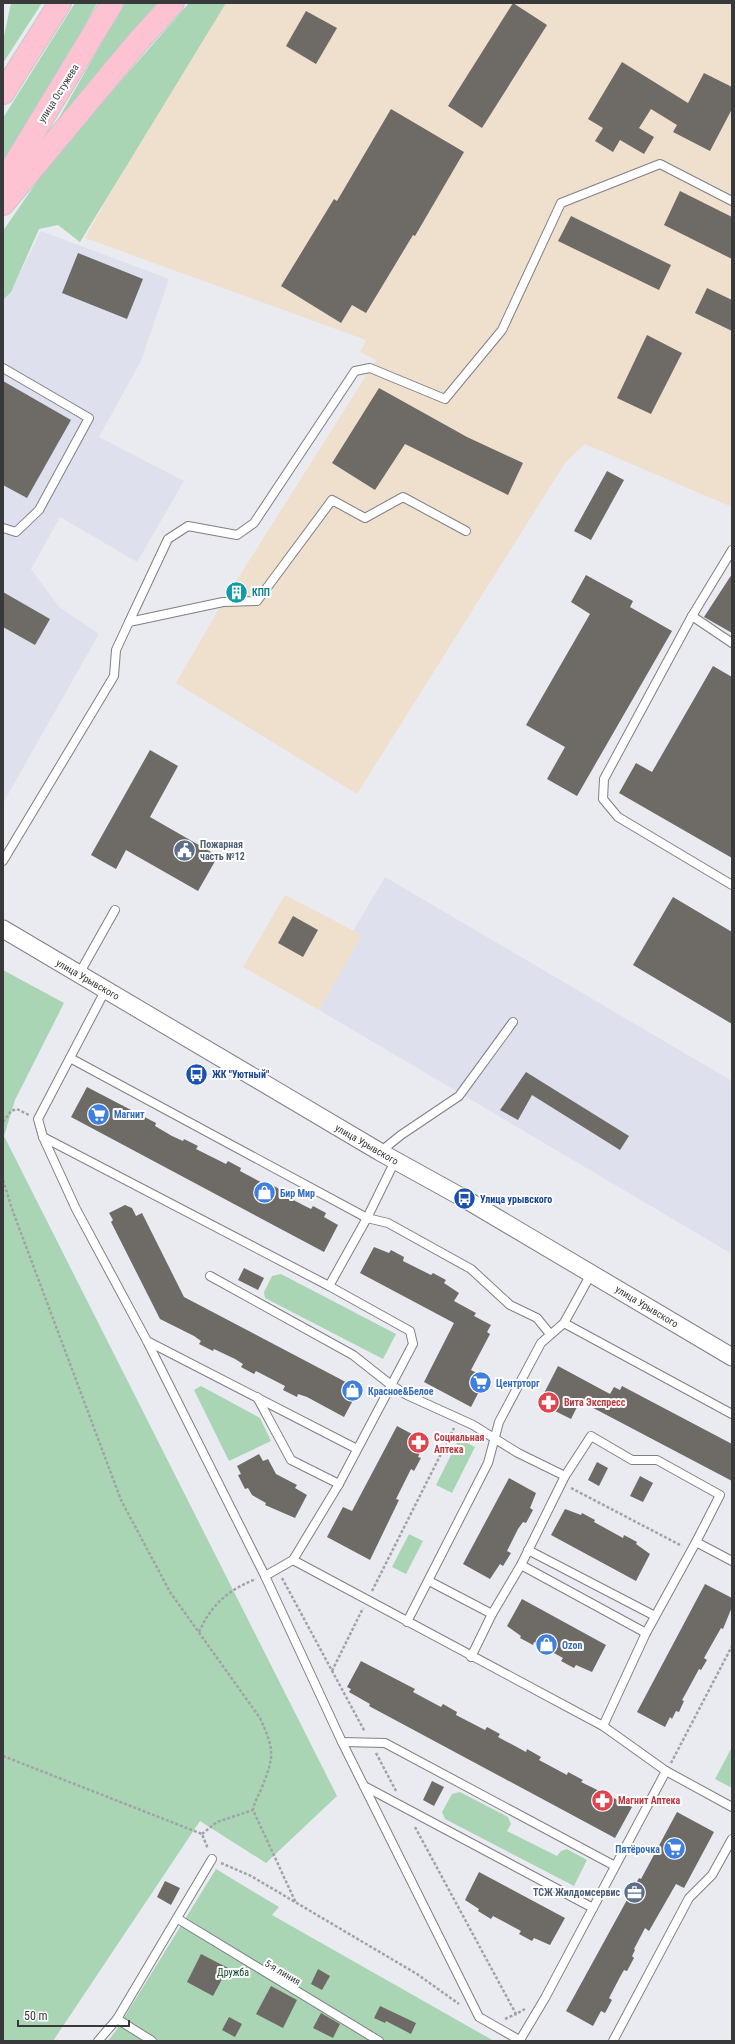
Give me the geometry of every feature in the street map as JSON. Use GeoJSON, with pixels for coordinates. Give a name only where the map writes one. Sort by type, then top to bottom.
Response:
{"type":"FeatureCollection","features":[{"type":"Feature","properties":{"kind":"main road"},"geometry":{"type":"LineString","coordinates":[[3,93],[60,3]]}},
{"type":"Feature","properties":{"kind":"main road","name":"улица Остужева"},"geometry":{"type":"LineString","coordinates":[[3,183],[112,3]]}},
{"type":"Feature","properties":{"kind":"main road"},"geometry":{"type":"LineString","coordinates":[[3,204],[136,44],[174,3]]}},
{"type":"Feature","properties":{"kind":"street","name":"улица Урывского"},"geometry":{"type":"LineString","coordinates":[[4,931],[106,989],[395,1161],[465,1199],[732,1357]]}},
{"type":"Feature","properties":{"kind":"lane"},"geometry":{"type":"LineString","coordinates":[[3,861],[114,676],[116,650],[168,539],[188,526],[237,535],[254,523],[355,371],[370,368],[445,399],[502,330],[560,203],[660,164],[732,200]]}},
{"type":"Feature","properties":{"kind":"lane"},"geometry":{"type":"LineString","coordinates":[[3,368],[89,418],[39,510],[16,532],[3,528]]}},
{"type":"Feature","properties":{"kind":"lane"},"geometry":{"type":"LineString","coordinates":[[129,622],[223,602],[257,601],[332,500],[365,518],[403,497],[466,530]]}},
{"type":"Feature","properties":{"kind":"lane"},"geometry":{"type":"LineString","coordinates":[[732,550],[692,616],[604,780],[603,799],[618,817],[732,885]]}},
{"type":"Feature","properties":{"kind":"lane"},"geometry":{"type":"LineString","coordinates":[[692,616],[732,644]]}},
{"type":"Feature","properties":{"kind":"lane"},"geometry":{"type":"LineString","coordinates":[[79,974],[115,910]]}},
{"type":"Feature","properties":{"kind":"lane"},"geometry":{"type":"LineString","coordinates":[[106,989],[38,1119],[42,1137],[76,1209],[147,1342],[265,1576],[342,1742],[479,2017],[521,2040],[666,1771]]}},
{"type":"Feature","properties":{"kind":"lane"},"geometry":{"type":"LineString","coordinates":[[380,1152],[401,1135],[459,1096],[512,1022]]}},
{"type":"Feature","properties":{"kind":"lane"},"geometry":{"type":"LineString","coordinates":[[70,1058],[367,1218],[388,1223],[471,1269],[510,1305],[537,1318],[550,1334]]}},
{"type":"Feature","properties":{"kind":"lane"},"geometry":{"type":"LineString","coordinates":[[42,1137],[329,1286],[410,1331],[413,1344],[339,1484],[293,1560],[265,1576]]}},
{"type":"Feature","properties":{"kind":"lane"},"geometry":{"type":"LineString","coordinates":[[329,1286],[367,1218],[395,1161]]}},
{"type":"Feature","properties":{"kind":"lane"},"geometry":{"type":"LineString","coordinates":[[407,1622],[488,1463],[494,1436],[499,1422],[541,1343],[564,1323],[592,1274]]}},
{"type":"Feature","properties":{"kind":"lane"},"geometry":{"type":"LineString","coordinates":[[210,1276],[353,1355],[391,1385],[407,1395],[494,1436],[518,1453],[563,1480]]}},
{"type":"Feature","properties":{"kind":"lane"},"geometry":{"type":"LineString","coordinates":[[564,1323],[732,1414]]}},
{"type":"Feature","properties":{"kind":"lane"},"geometry":{"type":"LineString","coordinates":[[147,1342],[357,1448]]}},
{"type":"Feature","properties":{"kind":"lane"},"geometry":{"type":"LineString","coordinates":[[257,1397],[291,1460],[339,1484]]}},
{"type":"Feature","properties":{"kind":"lane"},"geometry":{"type":"LineString","coordinates":[[471,1657],[492,1614],[521,1565],[563,1480],[591,1436],[632,1460],[657,1460],[720,1495],[646,1633],[603,1726]]}},
{"type":"Feature","properties":{"kind":"lane"},"geometry":{"type":"LineString","coordinates":[[696,1542],[732,1561]]}},
{"type":"Feature","properties":{"kind":"lane"},"geometry":{"type":"LineString","coordinates":[[528,1550],[655,1616]]}},
{"type":"Feature","properties":{"kind":"lane"},"geometry":{"type":"LineString","coordinates":[[293,1560],[471,1657],[603,1726],[666,1771],[732,1807]]}},
{"type":"Feature","properties":{"kind":"lane"},"geometry":{"type":"LineString","coordinates":[[521,1565],[646,1633]]}},
{"type":"Feature","properties":{"kind":"lane"},"geometry":{"type":"LineString","coordinates":[[429,1581],[492,1614]]}},
{"type":"Feature","properties":{"kind":"lane"},"geometry":{"type":"LineString","coordinates":[[342,1742],[385,1743],[615,1866]]}},
{"type":"Feature","properties":{"kind":"lane"},"geometry":{"type":"LineString","coordinates":[[364,1786],[593,1908]]}},
{"type":"Feature","properties":{"kind":"lane"},"geometry":{"type":"LineString","coordinates":[[613,2041],[689,1898],[712,1875],[732,1839]]}},
{"type":"Feature","properties":{"kind":"lane"},"geometry":{"type":"LineString","coordinates":[[98,2041],[117,2019],[178,1919],[212,1859]]}},
{"type":"Feature","properties":{"kind":"lane","name":"5-я линия"},"geometry":{"type":"LineString","coordinates":[[178,1919],[379,2041]]}},
{"type":"Feature","properties":{"kind":"lane"},"geometry":{"type":"LineString","coordinates":[[117,2019],[152,2041]]}},
{"type":"Feature","properties":{"kind":"path"},"geometry":{"type":"LineString","coordinates":[[3,1122],[11,1111],[18,1109],[38,1119]]}},
{"type":"Feature","properties":{"kind":"path"},"geometry":{"type":"LineString","coordinates":[[3,1180],[12,1209],[121,1500],[170,1592],[260,1718],[268,1737],[272,1754],[271,1764],[253,1810],[296,1903]]}},
{"type":"Feature","properties":{"kind":"path"},"geometry":{"type":"LineString","coordinates":[[332,1670],[458,1418]]}},
{"type":"Feature","properties":{"kind":"path"},"geometry":{"type":"LineString","coordinates":[[563,1480],[691,1551]]}},
{"type":"Feature","properties":{"kind":"path"},"geometry":{"type":"LineString","coordinates":[[199,1633],[211,1608],[220,1600],[242,1584],[265,1576]]}},
{"type":"Feature","properties":{"kind":"path"},"geometry":{"type":"LineString","coordinates":[[666,1771],[732,1646]]}},
{"type":"Feature","properties":{"kind":"path"},"geometry":{"type":"LineString","coordinates":[[3,1756],[202,1834],[212,1859],[251,1876],[416,1974],[479,2017]]}},
{"type":"Feature","properties":{"kind":"path"},"geometry":{"type":"LineString","coordinates":[[202,1834],[218,1822],[253,1810]]}},
{"type":"Feature","properties":{"kind":"shaded area"},"geometry":{"type":"Polygon","coordinates":[[[226,3],[732,3],[732,507],[585,444],[565,463],[357,794],[176,683],[223,602],[376,360],[360,352],[366,340],[85,238],[170,86],[226,3]]]}},
{"type":"Feature","properties":{"kind":"shaded area"},"geometry":{"type":"Polygon","coordinates":[[[41,231],[169,279],[141,361],[99,437],[184,481],[137,562],[60,517],[31,569],[59,607],[99,634],[3,803],[3,293],[13,287],[41,231]]]}},
{"type":"Feature","properties":{"kind":"shaded area"},"geometry":{"type":"Polygon","coordinates":[[[385,877],[732,1081],[732,1254],[319,1010],[361,936],[353,931],[385,877]]]}},
{"type":"Feature","properties":{"kind":"shaded area"},"geometry":{"type":"Polygon","coordinates":[[[285,895],[362,935],[319,1010],[243,967],[285,895]]]}},
{"type":"Feature","properties":{"kind":"green space"},"geometry":{"type":"Polygon","coordinates":[[[11,3],[42,3],[3,63],[3,41],[11,3]]]}},
{"type":"Feature","properties":{"kind":"green space"},"geometry":{"type":"Polygon","coordinates":[[[75,3],[97,3],[60,71],[3,164],[3,118],[75,3]]]}},
{"type":"Feature","properties":{"kind":"green space"},"geometry":{"type":"Polygon","coordinates":[[[124,3],[161,3],[51,132],[124,3]]]}},
{"type":"Feature","properties":{"kind":"green space"},"geometry":{"type":"Polygon","coordinates":[[[189,3],[226,3],[80,242],[58,225],[39,229],[11,292],[3,300],[3,231],[38,180],[91,115],[189,3]]]}},
{"type":"Feature","properties":{"kind":"green space"},"geometry":{"type":"Polygon","coordinates":[[[3,970],[64,1003],[15,1100],[4,1136],[337,1796],[266,1863],[200,1821],[53,2041],[3,2041],[3,970]]]}},
{"type":"Feature","properties":{"kind":"green space"},"geometry":{"type":"Polygon","coordinates":[[[281,1274],[396,1334],[383,1359],[265,1298],[264,1292],[272,1276],[281,1274]]]}},
{"type":"Feature","properties":{"kind":"green space"},"geometry":{"type":"Polygon","coordinates":[[[201,1386],[260,1418],[271,1441],[229,1461],[194,1390],[201,1386]]]}},
{"type":"Feature","properties":{"kind":"green space"},"geometry":{"type":"Polygon","coordinates":[[[459,1439],[475,1447],[452,1493],[436,1485],[459,1439]]]}},
{"type":"Feature","properties":{"kind":"green space"},"geometry":{"type":"Polygon","coordinates":[[[409,1534],[423,1541],[406,1574],[392,1567],[409,1534]]]}},
{"type":"Feature","properties":{"kind":"green space"},"geometry":{"type":"Polygon","coordinates":[[[732,1747],[732,1788],[715,1779],[732,1747]]]}},
{"type":"Feature","properties":{"kind":"green space"},"geometry":{"type":"Polygon","coordinates":[[[460,1792],[508,1817],[511,1824],[507,1831],[557,1856],[561,1851],[567,1849],[587,1860],[574,1886],[445,1819],[442,1812],[452,1794],[460,1792]]]}},
{"type":"Feature","properties":{"kind":"green space","name":"Дружба"},"geometry":{"type":"Polygon","coordinates":[[[216,1869],[279,1907],[272,1915],[494,2041],[108,2041],[117,2029],[216,1869]]]}},
{"type":"Feature","properties":{"kind":"building"},"geometry":{"type":"Polygon","coordinates":[[[513,3],[547,25],[482,128],[448,106],[513,3]]]}},
{"type":"Feature","properties":{"kind":"building"},"geometry":{"type":"Polygon","coordinates":[[[306,11],[337,28],[316,64],[286,46],[306,11]]]}},
{"type":"Feature","properties":{"kind":"building"},"geometry":{"type":"Polygon","coordinates":[[[622,62],[688,103],[704,73],[732,87],[732,109],[710,151],[673,132],[677,125],[651,109],[639,128],[654,137],[644,154],[620,140],[613,152],[595,141],[603,128],[588,119],[622,62]]]}},
{"type":"Feature","properties":{"kind":"building"},"geometry":{"type":"Polygon","coordinates":[[[391,109],[464,152],[415,236],[413,235],[366,313],[352,305],[341,323],[281,286],[334,199],[337,201],[391,109]]]}},
{"type":"Feature","properties":{"kind":"building"},"geometry":{"type":"Polygon","coordinates":[[[680,191],[732,217],[732,259],[664,225],[680,191]]]}},
{"type":"Feature","properties":{"kind":"building"},"geometry":{"type":"Polygon","coordinates":[[[571,216],[671,265],[659,290],[558,241],[571,216]]]}},
{"type":"Feature","properties":{"kind":"building"},"geometry":{"type":"Polygon","coordinates":[[[78,253],[143,279],[127,319],[62,293],[78,253]]]}},
{"type":"Feature","properties":{"kind":"building"},"geometry":{"type":"Polygon","coordinates":[[[707,288],[732,300],[732,331],[695,313],[707,288]]]}},
{"type":"Feature","properties":{"kind":"building"},"geometry":{"type":"Polygon","coordinates":[[[647,335],[682,353],[651,414],[617,398],[647,335]]]}},
{"type":"Feature","properties":{"kind":"building"},"geometry":{"type":"Polygon","coordinates":[[[3,381],[71,420],[27,498],[3,485],[3,381]]]}},
{"type":"Feature","properties":{"kind":"building"},"geometry":{"type":"Polygon","coordinates":[[[379,388],[467,437],[523,463],[508,495],[405,444],[375,490],[332,463],[379,388]]]}},
{"type":"Feature","properties":{"kind":"building"},"geometry":{"type":"Polygon","coordinates":[[[607,471],[624,480],[591,540],[574,531],[607,471]]]}},
{"type":"Feature","properties":{"kind":"building"},"geometry":{"type":"Polygon","coordinates":[[[732,574],[732,633],[704,617],[732,574]]]}},
{"type":"Feature","properties":{"kind":"building"},"geometry":{"type":"Polygon","coordinates":[[[586,575],[633,601],[630,607],[672,631],[577,796],[547,779],[565,747],[526,725],[590,614],[571,602],[586,575]]]}},
{"type":"Feature","properties":{"kind":"building"},"geometry":{"type":"Polygon","coordinates":[[[3,592],[50,619],[35,645],[3,627],[3,592]]]}},
{"type":"Feature","properties":{"kind":"building"},"geometry":{"type":"Polygon","coordinates":[[[713,666],[732,677],[732,858],[619,793],[636,763],[652,772],[713,666]]]}},
{"type":"Feature","properties":{"kind":"building"},"geometry":{"type":"Polygon","coordinates":[[[150,750],[178,766],[150,817],[218,856],[198,891],[126,850],[116,869],[91,855],[150,750]]]}},
{"type":"Feature","properties":{"kind":"building"},"geometry":{"type":"Polygon","coordinates":[[[673,897],[732,932],[732,1024],[633,965],[673,897]]]}},
{"type":"Feature","properties":{"kind":"building"},"geometry":{"type":"Polygon","coordinates":[[[293,916],[318,930],[303,957],[278,943],[293,916]]]}},
{"type":"Feature","properties":{"kind":"building"},"geometry":{"type":"Polygon","coordinates":[[[526,1072],[629,1136],[620,1150],[532,1095],[518,1120],[500,1110],[526,1072]]]}},
{"type":"Feature","properties":{"kind":"building"},"geometry":{"type":"Polygon","coordinates":[[[87,1087],[156,1123],[155,1126],[172,1136],[183,1141],[184,1139],[198,1146],[196,1149],[226,1164],[228,1161],[241,1168],[240,1171],[268,1186],[270,1184],[283,1191],[282,1194],[311,1209],[313,1206],[326,1213],[324,1217],[338,1225],[324,1252],[71,1117],[87,1087]]]}},
{"type":"Feature","properties":{"kind":"building"},"geometry":{"type":"Polygon","coordinates":[[[125,1205],[132,1208],[136,1216],[142,1213],[184,1297],[359,1389],[344,1417],[307,1397],[298,1394],[297,1397],[283,1390],[285,1386],[256,1371],[254,1374],[241,1367],[243,1364],[235,1359],[199,1344],[201,1341],[194,1336],[160,1319],[111,1222],[113,1220],[109,1213],[125,1205]]]}},
{"type":"Feature","properties":{"kind":"building"},"geometry":{"type":"Polygon","coordinates":[[[374,1247],[389,1253],[391,1250],[404,1257],[403,1261],[431,1275],[433,1273],[446,1280],[444,1283],[459,1293],[454,1301],[476,1313],[474,1316],[491,1325],[487,1332],[490,1334],[471,1370],[486,1378],[471,1407],[424,1382],[454,1323],[360,1273],[374,1247]]]}},
{"type":"Feature","properties":{"kind":"building"},"geometry":{"type":"Polygon","coordinates":[[[244,1268],[264,1278],[258,1290],[238,1280],[244,1268]]]}},
{"type":"Feature","properties":{"kind":"building"},"geometry":{"type":"Polygon","coordinates":[[[558,1366],[610,1394],[614,1387],[620,1390],[622,1386],[732,1444],[732,1481],[580,1401],[571,1419],[539,1403],[558,1366]]]}},
{"type":"Feature","properties":{"kind":"building"},"geometry":{"type":"Polygon","coordinates":[[[397,1426],[425,1441],[418,1457],[421,1458],[414,1471],[411,1469],[396,1499],[399,1500],[370,1560],[327,1537],[343,1507],[352,1511],[397,1426]]]}},
{"type":"Feature","properties":{"kind":"building"},"geometry":{"type":"Polygon","coordinates":[[[259,1454],[263,1461],[268,1459],[276,1474],[297,1485],[295,1488],[307,1495],[295,1518],[265,1505],[266,1503],[252,1495],[248,1488],[245,1489],[238,1475],[241,1474],[237,1466],[259,1454]]]}},
{"type":"Feature","properties":{"kind":"building"},"geometry":{"type":"Polygon","coordinates":[[[597,1462],[608,1468],[599,1486],[588,1480],[597,1462]]]}},
{"type":"Feature","properties":{"kind":"building"},"geometry":{"type":"Polygon","coordinates":[[[640,1476],[653,1483],[643,1502],[630,1496],[640,1476]]]}},
{"type":"Feature","properties":{"kind":"building"},"geometry":{"type":"Polygon","coordinates":[[[509,1478],[536,1493],[530,1508],[533,1510],[526,1523],[523,1522],[518,1529],[507,1551],[511,1553],[503,1566],[500,1564],[490,1579],[463,1564],[509,1478]]]}},
{"type":"Feature","properties":{"kind":"building"},"geometry":{"type":"Polygon","coordinates":[[[565,1509],[581,1515],[582,1513],[595,1520],[594,1522],[623,1538],[624,1535],[637,1542],[636,1544],[650,1554],[636,1581],[551,1535],[565,1509]]]}},
{"type":"Feature","properties":{"kind":"building"},"geometry":{"type":"Polygon","coordinates":[[[705,1584],[732,1598],[732,1607],[723,1629],[721,1628],[704,1658],[707,1660],[701,1670],[699,1669],[682,1700],[684,1701],[679,1712],[676,1711],[672,1719],[670,1717],[665,1727],[637,1712],[705,1584]]]}},
{"type":"Feature","properties":{"kind":"building"},"geometry":{"type":"Polygon","coordinates":[[[522,1599],[606,1645],[592,1672],[576,1665],[574,1668],[561,1661],[563,1658],[534,1642],[533,1645],[520,1638],[521,1636],[507,1626],[522,1599]]]}},
{"type":"Feature","properties":{"kind":"building"},"geometry":{"type":"Polygon","coordinates":[[[361,1661],[415,1689],[413,1692],[441,1707],[443,1704],[457,1712],[456,1715],[485,1730],[487,1727],[500,1734],[498,1737],[526,1752],[527,1749],[541,1757],[539,1760],[567,1775],[568,1772],[583,1780],[581,1782],[632,1807],[615,1838],[369,1706],[370,1704],[349,1692],[351,1689],[347,1687],[361,1661]]]}},
{"type":"Feature","properties":{"kind":"building"},"geometry":{"type":"Polygon","coordinates":[[[432,1781],[444,1787],[434,1806],[423,1800],[432,1781]]]}},
{"type":"Feature","properties":{"kind":"building"},"geometry":{"type":"Polygon","coordinates":[[[677,1812],[714,1832],[684,1888],[676,1884],[649,1931],[645,1928],[634,1949],[635,1950],[632,1956],[634,1958],[627,1971],[624,1970],[609,1998],[612,2000],[605,2013],[601,2011],[593,2026],[566,2011],[677,1812]]]}},
{"type":"Feature","properties":{"kind":"building"},"geometry":{"type":"Polygon","coordinates":[[[479,1872],[565,1918],[550,1945],[534,1938],[532,1941],[519,1934],[521,1931],[493,1916],[491,1919],[478,1911],[479,1909],[465,1900],[479,1872]]]}},
{"type":"Feature","properties":{"kind":"building"},"geometry":{"type":"Polygon","coordinates":[[[165,1881],[180,1888],[171,1905],[157,1897],[165,1881]]]}},
{"type":"Feature","properties":{"kind":"building"},"geometry":{"type":"Polygon","coordinates":[[[201,1954],[228,1968],[213,1996],[187,1982],[201,1954]]]}},
{"type":"Feature","properties":{"kind":"building"},"geometry":{"type":"Polygon","coordinates":[[[318,1969],[330,1976],[322,1990],[311,1984],[318,1969]]]}},
{"type":"Feature","properties":{"kind":"building"},"geometry":{"type":"Polygon","coordinates":[[[271,1986],[297,2000],[283,2028],[256,2014],[271,1986]]]}},
{"type":"Feature","properties":{"kind":"building"},"geometry":{"type":"Polygon","coordinates":[[[380,2006],[416,2023],[411,2034],[386,2021],[385,2023],[374,2018],[380,2006]]]}},
{"type":"Feature","properties":{"kind":"building"},"geometry":{"type":"Polygon","coordinates":[[[321,2013],[340,2024],[333,2038],[313,2028],[321,2013]]]}},
{"type":"Feature","properties":{"kind":"building"},"geometry":{"type":"Polygon","coordinates":[[[229,2017],[242,2024],[235,2037],[222,2030],[229,2017]]]}},
{"type":"Feature","properties":{"kind":"place","name":"КПП"},"geometry":{"type":"Point","coordinates":[236,592]}},
{"type":"Feature","properties":{"kind":"place","name":"Пожарная часть №12"},"geometry":{"type":"Point","coordinates":[184,850]}},
{"type":"Feature","properties":{"kind":"place","name":"ЖК \"Уютный\""},"geometry":{"type":"Point","coordinates":[197,1074]}},
{"type":"Feature","properties":{"kind":"place","name":"Магнит"},"geometry":{"type":"Point","coordinates":[99,1114]}},
{"type":"Feature","properties":{"kind":"place","name":"Бир Мир"},"geometry":{"type":"Point","coordinates":[265,1193]}},
{"type":"Feature","properties":{"kind":"place","name":"Улица урывского"},"geometry":{"type":"Point","coordinates":[465,1199]}},
{"type":"Feature","properties":{"kind":"place","name":"Центрторг"},"geometry":{"type":"Point","coordinates":[480,1383]}},
{"type":"Feature","properties":{"kind":"place","name":"Красное&Белое"},"geometry":{"type":"Point","coordinates":[352,1391]}},
{"type":"Feature","properties":{"kind":"place","name":"Вита Экспресс"},"geometry":{"type":"Point","coordinates":[548,1402]}},
{"type":"Feature","properties":{"kind":"place","name":"Социальная Аптека"},"geometry":{"type":"Point","coordinates":[419,1443]}},
{"type":"Feature","properties":{"kind":"place","name":"Ozon"},"geometry":{"type":"Point","coordinates":[547,1645]}},
{"type":"Feature","properties":{"kind":"place","name":"Магнит Аптека"},"geometry":{"type":"Point","coordinates":[602,1800]}},
{"type":"Feature","properties":{"kind":"place","name":"Пятёрочка"},"geometry":{"type":"Point","coordinates":[675,1849]}},
{"type":"Feature","properties":{"kind":"place","name":"ТСЖ Жилдомсервис"},"geometry":{"type":"Point","coordinates":[635,1892]}}]}
